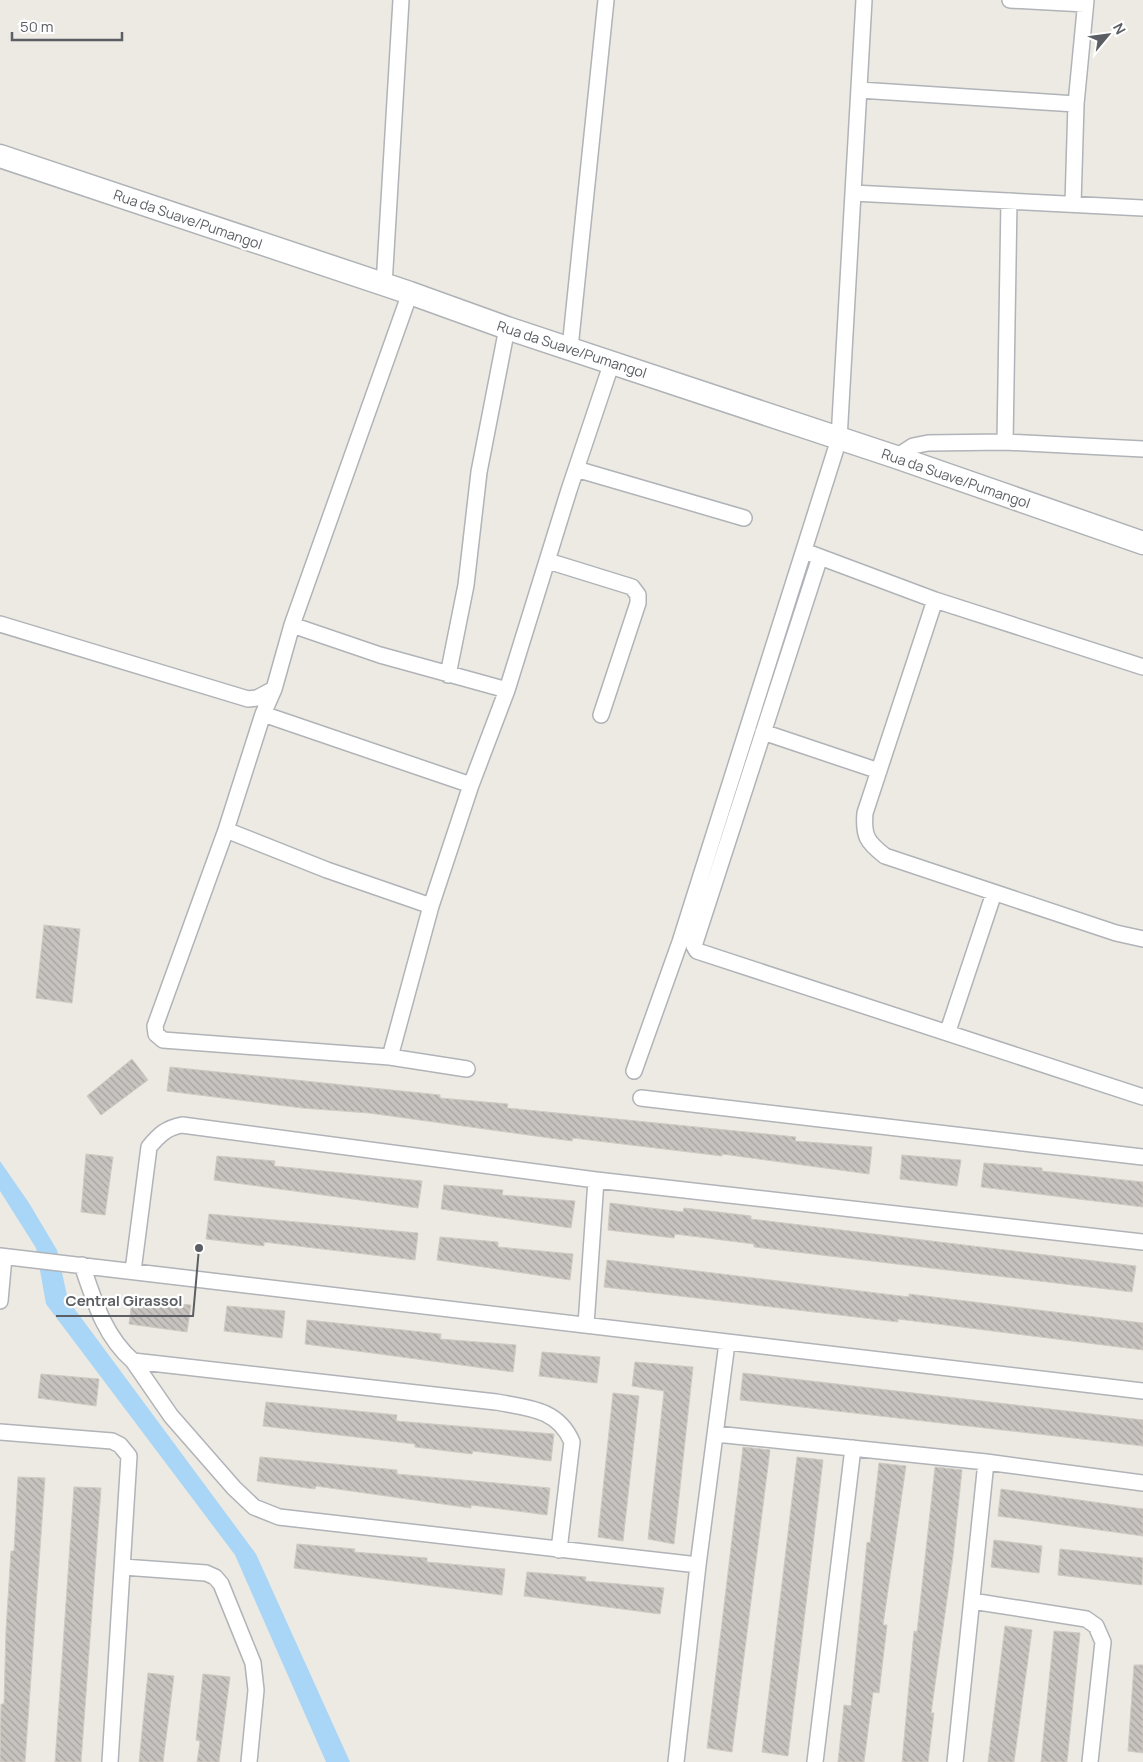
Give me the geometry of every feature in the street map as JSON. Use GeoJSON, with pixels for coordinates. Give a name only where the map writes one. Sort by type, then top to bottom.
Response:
{"type":"FeatureCollection","features":[{"type":"Feature","properties":{"kind":"street"},"geometry":{"type":"LineString","coordinates":[[384,285],[401,0]]}},
{"type":"Feature","properties":{"kind":"street"},"geometry":{"type":"LineString","coordinates":[[570,348],[606,0]]}},
{"type":"Feature","properties":{"kind":"street"},"geometry":{"type":"LineString","coordinates":[[634,1070],[680,942],[839,439],[864,0]]}},
{"type":"Feature","properties":{"kind":"street"},"geometry":{"type":"LineString","coordinates":[[1010,0],[1086,2],[1076,104],[1074,204]]}},
{"type":"Feature","properties":{"kind":"street"},"geometry":{"type":"LineString","coordinates":[[859,90],[1076,104]]}},
{"type":"Feature","properties":{"kind":"street","name":"Rua da Suave/Pumangol"},"geometry":{"type":"LineString","coordinates":[[0,156],[410,293],[507,328],[896,457],[1143,543]]}},
{"type":"Feature","properties":{"kind":"street"},"geometry":{"type":"LineString","coordinates":[[853,193],[1143,208]]}},
{"type":"Feature","properties":{"kind":"street"},"geometry":{"type":"LineString","coordinates":[[1005,442],[1009,201]]}},
{"type":"Feature","properties":{"kind":"street"},"geometry":{"type":"LineString","coordinates":[[410,293],[292,625],[274,690],[263,714],[226,830],[155,1026],[156,1034],[163,1040],[390,1057],[467,1069]]}},
{"type":"Feature","properties":{"kind":"street"},"geometry":{"type":"LineString","coordinates":[[448,675],[466,585],[479,472],[507,328]]}},
{"type":"Feature","properties":{"kind":"street"},"geometry":{"type":"LineString","coordinates":[[390,1057],[431,906],[507,690],[612,362]]}},
{"type":"Feature","properties":{"kind":"street"},"geometry":{"type":"LineString","coordinates":[[896,457],[920,444],[1005,442],[1143,449]]}},
{"type":"Feature","properties":{"kind":"street"},"geometry":{"type":"LineString","coordinates":[[576,470],[744,518]]}},
{"type":"Feature","properties":{"kind":"street"},"geometry":{"type":"LineString","coordinates":[[803,551],[936,600],[1143,667]]}},
{"type":"Feature","properties":{"kind":"street"},"geometry":{"type":"LineString","coordinates":[[820,557],[694,946],[697,951],[1143,1097]]}},
{"type":"Feature","properties":{"kind":"street"},"geometry":{"type":"LineString","coordinates":[[548,562],[632,587],[638,595],[638,603],[601,715]]}},
{"type":"Feature","properties":{"kind":"street"},"geometry":{"type":"LineString","coordinates":[[936,600],[865,814],[863,832],[872,846],[885,856],[1116,933],[1143,939]]}},
{"type":"Feature","properties":{"kind":"street"},"geometry":{"type":"LineString","coordinates":[[0,624],[248,699],[257,698],[274,690]]}},
{"type":"Feature","properties":{"kind":"street"},"geometry":{"type":"LineString","coordinates":[[292,625],[448,675],[507,690]]}},
{"type":"Feature","properties":{"kind":"street"},"geometry":{"type":"LineString","coordinates":[[263,714],[472,785]]}},
{"type":"Feature","properties":{"kind":"street"},"geometry":{"type":"LineString","coordinates":[[763,732],[879,771]]}},
{"type":"Feature","properties":{"kind":"street"},"geometry":{"type":"LineString","coordinates":[[226,830],[327,870],[431,906]]}},
{"type":"Feature","properties":{"kind":"street"},"geometry":{"type":"LineString","coordinates":[[948,1032],[994,893]]}},
{"type":"Feature","properties":{"kind":"street"},"geometry":{"type":"LineString","coordinates":[[640,1098],[1143,1157]]}},
{"type":"Feature","properties":{"kind":"street"},"geometry":{"type":"LineString","coordinates":[[133,1271],[149,1147],[160,1133],[172,1127],[182,1125],[596,1180],[1143,1242]]}},
{"type":"Feature","properties":{"kind":"street"},"geometry":{"type":"LineString","coordinates":[[586,1325],[596,1180]]}},
{"type":"Feature","properties":{"kind":"street"},"geometry":{"type":"LineString","coordinates":[[0,1301],[2,1256],[727,1343],[1143,1390]]}},
{"type":"Feature","properties":{"kind":"street"},"geometry":{"type":"LineString","coordinates":[[82,1266],[101,1318],[118,1349],[133,1361],[171,1416],[234,1488],[254,1507],[279,1517],[698,1565]]}},
{"type":"Feature","properties":{"kind":"street"},"geometry":{"type":"LineString","coordinates":[[676,1762],[698,1565],[727,1343]]}},
{"type":"Feature","properties":{"kind":"street"},"geometry":{"type":"LineString","coordinates":[[133,1361],[496,1402],[530,1408],[558,1420],[566,1429],[572,1442],[559,1550]]}},
{"type":"Feature","properties":{"kind":"street"},"geometry":{"type":"LineString","coordinates":[[0,1432],[112,1441],[126,1451],[129,1456],[110,1762]]}},
{"type":"Feature","properties":{"kind":"street"},"geometry":{"type":"LineString","coordinates":[[716,1434],[986,1462],[1143,1483]]}},
{"type":"Feature","properties":{"kind":"street"},"geometry":{"type":"LineString","coordinates":[[815,1762],[852,1448]]}},
{"type":"Feature","properties":{"kind":"street"},"geometry":{"type":"LineString","coordinates":[[955,1762],[986,1462]]}},
{"type":"Feature","properties":{"kind":"street"},"geometry":{"type":"LineString","coordinates":[[123,1567],[206,1573],[215,1577],[221,1584],[253,1663],[256,1690],[249,1762]]}},
{"type":"Feature","properties":{"kind":"street"},"geometry":{"type":"LineString","coordinates":[[972,1601],[1086,1619],[1096,1626],[1103,1642],[1090,1762]]}},
{"type":"Feature","properties":{"kind":"water"},"geometry":{"type":"Polygon","coordinates":[[[0,1161],[29,1203],[57,1250],[68,1300],[256,1554],[350,1762],[326,1762],[235,1555],[46,1304],[36,1248],[0,1191],[0,1161]]]}},
{"type":"Feature","properties":{"kind":"building"},"geometry":{"type":"Polygon","coordinates":[[[44,925],[80,929],[72,1003],[36,998],[44,925]]]}},
{"type":"Feature","properties":{"kind":"building"},"geometry":{"type":"Polygon","coordinates":[[[132,1059],[148,1080],[101,1115],[87,1096],[132,1059]]]}},
{"type":"Feature","properties":{"kind":"building"},"geometry":{"type":"Polygon","coordinates":[[[170,1067],[440,1095],[440,1098],[508,1104],[507,1108],[796,1137],[795,1141],[872,1147],[869,1174],[722,1154],[722,1156],[573,1138],[572,1141],[369,1113],[302,1108],[167,1091],[170,1067]]]}},
{"type":"Feature","properties":{"kind":"building"},"geometry":{"type":"Polygon","coordinates":[[[86,1154],[113,1157],[105,1215],[81,1212],[86,1154]]]}},
{"type":"Feature","properties":{"kind":"building"},"geometry":{"type":"Polygon","coordinates":[[[902,1155],[961,1160],[957,1186],[900,1179],[902,1155]]]}},
{"type":"Feature","properties":{"kind":"building"},"geometry":{"type":"Polygon","coordinates":[[[217,1156],[275,1161],[274,1166],[422,1181],[418,1208],[214,1180],[217,1156]]]}},
{"type":"Feature","properties":{"kind":"building"},"geometry":{"type":"Polygon","coordinates":[[[984,1163],[1042,1168],[1042,1171],[1143,1182],[1143,1207],[981,1187],[984,1163]]]}},
{"type":"Feature","properties":{"kind":"building"},"geometry":{"type":"Polygon","coordinates":[[[444,1185],[503,1190],[502,1195],[575,1201],[571,1228],[441,1209],[444,1185]]]}},
{"type":"Feature","properties":{"kind":"building"},"geometry":{"type":"Polygon","coordinates":[[[610,1203],[683,1212],[684,1208],[751,1216],[751,1219],[1136,1266],[1132,1292],[754,1247],[754,1244],[675,1234],[674,1238],[608,1230],[610,1203]]]}},
{"type":"Feature","properties":{"kind":"building"},"geometry":{"type":"Polygon","coordinates":[[[209,1214],[418,1233],[415,1260],[264,1242],[264,1246],[206,1239],[209,1214]]]}},
{"type":"Feature","properties":{"kind":"building"},"geometry":{"type":"Polygon","coordinates":[[[440,1237],[498,1242],[498,1247],[573,1254],[570,1280],[437,1260],[440,1237]]]}},
{"type":"Feature","properties":{"kind":"building"},"geometry":{"type":"Polygon","coordinates":[[[607,1260],[1143,1323],[1143,1350],[898,1319],[898,1322],[604,1287],[607,1260]]]}},
{"type":"Feature","properties":{"kind":"building"},"geometry":{"type":"Polygon","coordinates":[[[132,1300],[191,1305],[187,1332],[129,1324],[132,1300]]]}},
{"type":"Feature","properties":{"kind":"building"},"geometry":{"type":"Polygon","coordinates":[[[227,1306],[285,1311],[282,1338],[224,1331],[227,1306]]]}},
{"type":"Feature","properties":{"kind":"building"},"geometry":{"type":"Polygon","coordinates":[[[307,1320],[441,1334],[440,1339],[516,1345],[513,1372],[305,1344],[307,1320]]]}},
{"type":"Feature","properties":{"kind":"building"},"geometry":{"type":"Polygon","coordinates":[[[542,1352],[600,1357],[597,1383],[539,1376],[542,1352]]]}},
{"type":"Feature","properties":{"kind":"building"},"geometry":{"type":"Polygon","coordinates":[[[635,1362],[693,1367],[674,1544],[648,1539],[664,1391],[632,1386],[635,1362]]]}},
{"type":"Feature","properties":{"kind":"building"},"geometry":{"type":"Polygon","coordinates":[[[743,1373],[1143,1420],[1143,1446],[740,1400],[743,1373]]]}},
{"type":"Feature","properties":{"kind":"building"},"geometry":{"type":"Polygon","coordinates":[[[41,1374],[99,1379],[96,1406],[38,1398],[41,1374]]]}},
{"type":"Feature","properties":{"kind":"building"},"geometry":{"type":"Polygon","coordinates":[[[613,1393],[639,1396],[623,1541],[598,1537],[613,1393]]]}},
{"type":"Feature","properties":{"kind":"building"},"geometry":{"type":"Polygon","coordinates":[[[266,1402],[397,1415],[396,1421],[554,1434],[551,1461],[473,1451],[472,1454],[415,1447],[415,1444],[263,1426],[266,1402]]]}},
{"type":"Feature","properties":{"kind":"building"},"geometry":{"type":"Polygon","coordinates":[[[743,1447],[770,1450],[732,1752],[707,1748],[743,1447]]]}},
{"type":"Feature","properties":{"kind":"building"},"geometry":{"type":"Polygon","coordinates":[[[260,1457],[397,1470],[397,1474],[550,1488],[547,1515],[471,1505],[471,1508],[316,1486],[315,1489],[257,1481],[260,1457]]]}},
{"type":"Feature","properties":{"kind":"building"},"geometry":{"type":"Polygon","coordinates":[[[797,1457],[823,1460],[788,1756],[762,1752],[797,1457]]]}},
{"type":"Feature","properties":{"kind":"building"},"geometry":{"type":"Polygon","coordinates":[[[879,1463],[906,1466],[883,1625],[887,1625],[879,1693],[873,1692],[864,1762],[838,1762],[844,1705],[851,1706],[867,1542],[870,1543],[879,1463]]]}},
{"type":"Feature","properties":{"kind":"building"},"geometry":{"type":"Polygon","coordinates":[[[935,1467],[962,1470],[953,1556],[931,1713],[934,1713],[928,1762],[902,1762],[914,1631],[917,1632],[935,1467]]]}},
{"type":"Feature","properties":{"kind":"building"},"geometry":{"type":"Polygon","coordinates":[[[18,1477],[45,1478],[25,1762],[0,1762],[1,1704],[4,1704],[6,1630],[11,1551],[14,1551],[18,1477]]]}},
{"type":"Feature","properties":{"kind":"building"},"geometry":{"type":"Polygon","coordinates":[[[74,1487],[101,1488],[81,1762],[55,1762],[74,1487]]]}},
{"type":"Feature","properties":{"kind":"building"},"geometry":{"type":"Polygon","coordinates":[[[1001,1489],[1143,1509],[1143,1536],[998,1516],[1001,1489]]]}},
{"type":"Feature","properties":{"kind":"building"},"geometry":{"type":"Polygon","coordinates":[[[994,1540],[1042,1546],[1039,1573],[991,1567],[994,1540]]]}},
{"type":"Feature","properties":{"kind":"building"},"geometry":{"type":"Polygon","coordinates":[[[297,1544],[355,1549],[354,1552],[427,1558],[427,1562],[505,1569],[502,1595],[294,1568],[297,1544]]]}},
{"type":"Feature","properties":{"kind":"building"},"geometry":{"type":"Polygon","coordinates":[[[1060,1549],[1143,1558],[1142,1585],[1058,1575],[1060,1549]]]}},
{"type":"Feature","properties":{"kind":"building"},"geometry":{"type":"Polygon","coordinates":[[[527,1572],[586,1577],[585,1581],[664,1588],[660,1614],[524,1596],[527,1572]]]}},
{"type":"Feature","properties":{"kind":"building"},"geometry":{"type":"Polygon","coordinates":[[[1005,1626],[1032,1630],[1014,1762],[988,1762],[1005,1626]]]}},
{"type":"Feature","properties":{"kind":"building"},"geometry":{"type":"Polygon","coordinates":[[[1054,1631],[1080,1633],[1067,1762],[1041,1762],[1054,1631]]]}},
{"type":"Feature","properties":{"kind":"building"},"geometry":{"type":"Polygon","coordinates":[[[1134,1665],[1143,1665],[1143,1753],[1128,1751],[1134,1665]]]}},
{"type":"Feature","properties":{"kind":"building"},"geometry":{"type":"Polygon","coordinates":[[[148,1673],[174,1676],[163,1762],[139,1762],[148,1673]]]}},
{"type":"Feature","properties":{"kind":"building"},"geometry":{"type":"Polygon","coordinates":[[[203,1674],[230,1677],[219,1762],[197,1762],[200,1741],[196,1740],[203,1674]]]}},
{"type":"Feature","properties":{"kind":"place","name":"Central Girassol"},"geometry":{"type":"Point","coordinates":[199,1248]}}]}
